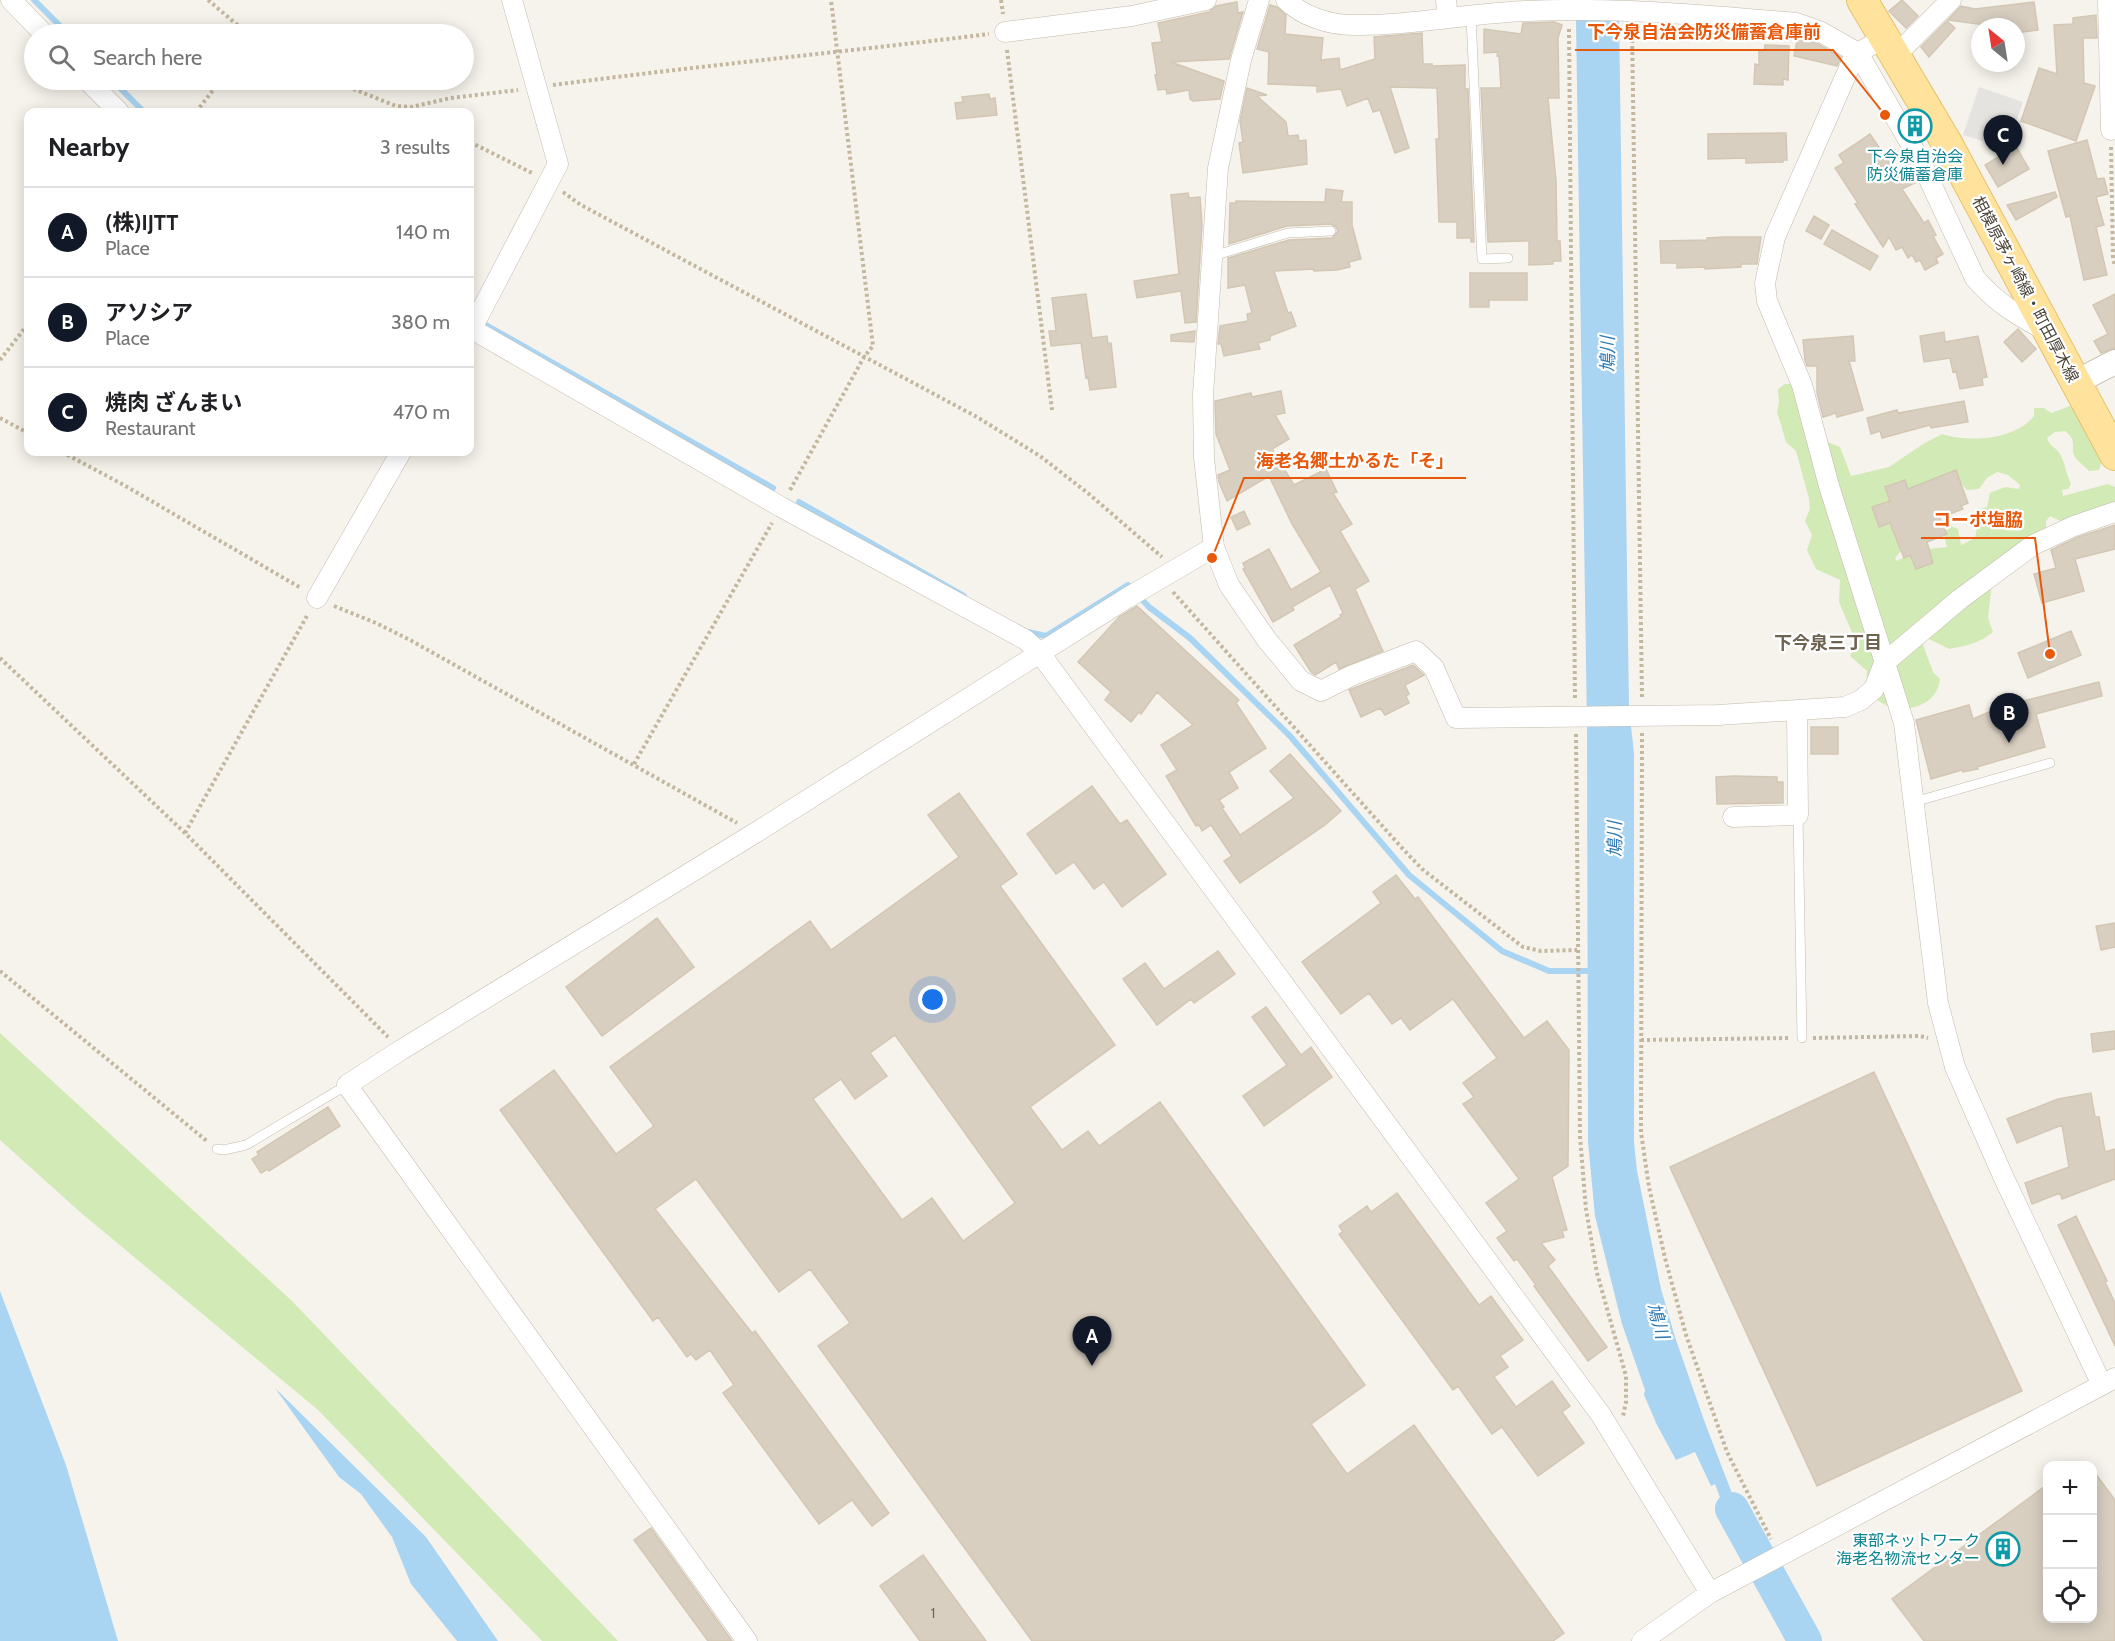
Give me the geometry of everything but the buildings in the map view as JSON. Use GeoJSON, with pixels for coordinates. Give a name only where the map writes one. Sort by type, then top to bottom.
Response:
{"type":"FeatureCollection","features":[{"type":"Feature","properties":{"kind":"main road","name":"相模原茅ヶ崎線・町田厚木線"},"geometry":{"type":"LineString","coordinates":[[1862,0],[1948,145],[2115,455]]}},
{"type":"Feature","properties":{"kind":"street"},"geometry":{"type":"LineString","coordinates":[[11,0],[34,24]]}},
{"type":"Feature","properties":{"kind":"street"},"geometry":{"type":"LineString","coordinates":[[474,323],[558,164],[512,0]]}},
{"type":"Feature","properties":{"kind":"street"},"geometry":{"type":"LineString","coordinates":[[1005,33],[1132,16],[1206,0]]}},
{"type":"Feature","properties":{"kind":"street"},"geometry":{"type":"LineString","coordinates":[[1259,0],[1240,60],[1218,168],[1210,257],[1203,396],[1203,458],[1214,547],[1229,585],[1267,640],[1301,681],[1321,691],[1353,675],[1416,651],[1434,668],[1456,718],[1718,716],[1845,707],[1874,689],[1884,663],[1959,599],[2033,545],[2074,526],[2115,512]]}},
{"type":"Feature","properties":{"kind":"street"},"geometry":{"type":"LineString","coordinates":[[1286,0],[1321,21],[1353,25],[1447,9],[1471,17],[1540,5],[1571,10],[1630,10],[1796,23],[1821,32],[1858,53],[1920,160],[1975,278],[1986,291],[2016,315],[2049,332]]}},
{"type":"Feature","properties":{"kind":"street"},"geometry":{"type":"LineString","coordinates":[[1642,1641],[1710,1593],[2109,1382],[2008,1187],[1955,1067],[1938,1003],[1904,723],[1829,486],[1802,385],[1767,301],[1766,283],[1774,237],[1853,59],[1858,53],[1891,46],[1951,0]]}},
{"type":"Feature","properties":{"kind":"street"},"geometry":{"type":"LineString","coordinates":[[2110,8],[2111,130]]}},
{"type":"Feature","properties":{"kind":"street"},"geometry":{"type":"LineString","coordinates":[[97,90],[115,108]]}},
{"type":"Feature","properties":{"kind":"street"},"geometry":{"type":"LineString","coordinates":[[474,332],[781,507],[1026,640],[1040,652],[1594,1405],[1710,1593]]}},
{"type":"Feature","properties":{"kind":"street"},"geometry":{"type":"LineString","coordinates":[[2076,382],[2115,362]]}},
{"type":"Feature","properties":{"kind":"street"},"geometry":{"type":"LineString","coordinates":[[317,598],[399,456]]}},
{"type":"Feature","properties":{"kind":"street"},"geometry":{"type":"LineString","coordinates":[[747,1641],[347,1085],[755,833],[1127,598],[1214,547]]}},
{"type":"Feature","properties":{"kind":"street"},"geometry":{"type":"LineString","coordinates":[[1734,817],[1798,815],[1797,710]]}},
{"type":"Feature","properties":{"kind":"lane"},"geometry":{"type":"LineString","coordinates":[[1471,17],[1482,259],[1508,258]]}},
{"type":"Feature","properties":{"kind":"lane"},"geometry":{"type":"LineString","coordinates":[[1210,257],[1288,233],[1331,231]]}},
{"type":"Feature","properties":{"kind":"lane"},"geometry":{"type":"LineString","coordinates":[[1914,802],[2050,762]]}},
{"type":"Feature","properties":{"kind":"lane"},"geometry":{"type":"LineString","coordinates":[[1798,815],[1802,1038]]}},
{"type":"Feature","properties":{"kind":"lane"},"geometry":{"type":"LineString","coordinates":[[217,1149],[224,1150],[246,1145],[347,1085]]}},
{"type":"Feature","properties":{"kind":"path"},"geometry":{"type":"LineString","coordinates":[[208,0],[236,24]]}},
{"type":"Feature","properties":{"kind":"path"},"geometry":{"type":"LineString","coordinates":[[634,764],[864,357],[873,346],[831,0]]}},
{"type":"Feature","properties":{"kind":"path"},"geometry":{"type":"LineString","coordinates":[[1001,0],[1052,410]]}},
{"type":"Feature","properties":{"kind":"path"},"geometry":{"type":"LineString","coordinates":[[1571,10],[1579,716],[1577,962],[1580,1137],[1586,1209],[1597,1273],[1626,1376],[1626,1402],[1621,1423],[1613,1436]]}},
{"type":"Feature","properties":{"kind":"path"},"geometry":{"type":"LineString","coordinates":[[1630,10],[1639,716],[1641,1131],[1649,1187],[1686,1335],[1727,1452],[1778,1557]]}},
{"type":"Feature","properties":{"kind":"path"},"geometry":{"type":"LineString","coordinates":[[355,90],[396,106],[411,107],[451,98],[694,67],[1005,33]]}},
{"type":"Feature","properties":{"kind":"path"},"geometry":{"type":"LineString","coordinates":[[199,108],[213,90]]}},
{"type":"Feature","properties":{"kind":"path"},"geometry":{"type":"LineString","coordinates":[[2111,130],[2115,266]]}},
{"type":"Feature","properties":{"kind":"path"},"geometry":{"type":"LineString","coordinates":[[474,144],[550,182],[581,205],[977,417],[1040,456],[1089,494],[1422,868],[1523,947],[1541,951],[1577,950]]}},
{"type":"Feature","properties":{"kind":"path"},"geometry":{"type":"LineString","coordinates":[[0,360],[24,329]]}},
{"type":"Feature","properties":{"kind":"path"},"geometry":{"type":"LineString","coordinates":[[0,418],[24,431]]}},
{"type":"Feature","properties":{"kind":"path"},"geometry":{"type":"LineString","coordinates":[[70,456],[122,484],[317,598],[402,636],[755,833]]}},
{"type":"Feature","properties":{"kind":"path"},"geometry":{"type":"LineString","coordinates":[[185,833],[317,598]]}},
{"type":"Feature","properties":{"kind":"path"},"geometry":{"type":"LineString","coordinates":[[0,658],[185,833],[401,1050]]}},
{"type":"Feature","properties":{"kind":"path"},"geometry":{"type":"LineString","coordinates":[[0,971],[217,1149]]}},
{"type":"Feature","properties":{"kind":"green space"},"geometry":{"type":"Polygon","coordinates":[[[1785,384],[1795,384],[1825,441],[1840,447],[1851,476],[1889,467],[1942,434],[1978,439],[2004,435],[2026,424],[2034,416],[2034,408],[2044,408],[2051,413],[2070,406],[2078,414],[2088,438],[2102,461],[2099,470],[2089,471],[2075,457],[2072,438],[2065,431],[2055,432],[2047,438],[2060,454],[2071,484],[2068,489],[2062,490],[2063,496],[2108,484],[2115,487],[2115,505],[2060,521],[2050,516],[2046,521],[2046,529],[1992,582],[1988,618],[1993,632],[1983,639],[1949,649],[1927,638],[1923,645],[1933,672],[1940,679],[1935,693],[1926,702],[1914,707],[1900,708],[1886,705],[1875,698],[1868,687],[1867,671],[1850,656],[1856,642],[1839,602],[1840,580],[1816,569],[1807,550],[1812,535],[1805,521],[1810,509],[1809,499],[1796,451],[1786,442],[1777,412],[1778,389],[1785,384]],[[1997,472],[1987,478],[1979,489],[1967,490],[1957,479],[1891,504],[1886,501],[1882,504],[1885,520],[1908,543],[1895,558],[1897,561],[1924,547],[1929,549],[1947,547],[1945,536],[1951,526],[1958,529],[1961,545],[1975,538],[1977,527],[1974,519],[1980,509],[1987,507],[1990,493],[2005,487],[2019,489],[2020,485],[2008,475],[1997,472]]]}},
{"type":"Feature","properties":{"kind":"green space"},"geometry":{"type":"Polygon","coordinates":[[[0,1033],[292,1301],[618,1641],[542,1641],[318,1410],[80,1212],[0,1140],[0,1033]]]}},
{"type":"Feature","properties":{"kind":"shaded area"},"geometry":{"type":"Polygon","coordinates":[[[1979,87],[2023,102],[2013,131],[2018,141],[2006,148],[1963,135],[1979,87]]]}},
{"type":"Feature","properties":{"kind":"water"},"geometry":{"type":"Polygon","coordinates":[[[1619,15],[1629,707],[1634,754],[1634,1142],[1637,1171],[1661,1289],[1675,1337],[1738,1509],[1760,1547],[1744,1556],[1743,1546],[1728,1519],[1715,1484],[1711,1486],[1695,1452],[1676,1460],[1644,1395],[1645,1390],[1622,1324],[1595,1216],[1588,1142],[1587,726],[1576,21],[1577,17],[1619,15]]]}},
{"type":"Feature","properties":{"kind":"water"},"geometry":{"type":"Polygon","coordinates":[[[0,1291],[66,1465],[118,1641],[0,1641],[0,1291]]]}},
{"type":"Feature","properties":{"kind":"water"},"geometry":{"type":"Polygon","coordinates":[[[275,1388],[426,1537],[498,1641],[457,1641],[411,1584],[392,1537],[361,1494],[339,1477],[275,1388]]]}},
{"type":"Feature","properties":{"kind":"waterway"},"geometry":{"type":"LineString","coordinates":[[34,0],[58,24]]}},
{"type":"Feature","properties":{"kind":"waterway"},"geometry":{"type":"LineString","coordinates":[[122,90],[140,108]]}},
{"type":"Feature","properties":{"kind":"waterway"},"geometry":{"type":"LineString","coordinates":[[486,325],[773,488]]}},
{"type":"Feature","properties":{"kind":"waterway"},"geometry":{"type":"LineString","coordinates":[[799,502],[964,596]]}},
{"type":"Feature","properties":{"kind":"waterway"},"geometry":{"type":"LineString","coordinates":[[1028,632],[1046,636],[1128,585],[1149,607],[1190,638],[1290,736],[1409,875],[1502,951],[1549,971],[1595,971]]}},
{"type":"Feature","properties":{"kind":"waterway","name":"鳩川"},"geometry":{"type":"LineString","coordinates":[[1732,1509],[1805,1641]]}},
{"type":"Feature","properties":{"kind":"place","name":"下今泉自治会防災備蓄倉庫前"},"geometry":{"type":"Point","coordinates":[1885,115]}},
{"type":"Feature","properties":{"kind":"place","name":"下今泉自治会 防災備蓄倉庫"},"geometry":{"type":"Point","coordinates":[1915,126]}},
{"type":"Feature","properties":{"kind":"place","name":"焼肉 ざんまい"},"geometry":{"type":"Point","coordinates":[2003,165]}},
{"type":"Feature","properties":{"kind":"place","name":"海老名郷土かるた「そ」"},"geometry":{"type":"Point","coordinates":[1212,558]}},
{"type":"Feature","properties":{"kind":"place","name":"コーポ塩脇"},"geometry":{"type":"Point","coordinates":[2050,654]}},
{"type":"Feature","properties":{"kind":"place","name":"アソシア"},"geometry":{"type":"Point","coordinates":[2009,743]}},
{"type":"Feature","properties":{"kind":"place","name":"(株)IJTT"},"geometry":{"type":"Point","coordinates":[1092,1366]}},
{"type":"Feature","properties":{"kind":"place","name":"東部ネットワーク 海老名物流センター"},"geometry":{"type":"Point","coordinates":[2003,1549]}},
{"type":"Feature","properties":{"kind":"district","name":"下今泉三丁目"},"geometry":{"type":"Point","coordinates":[1828,643]}}]}
